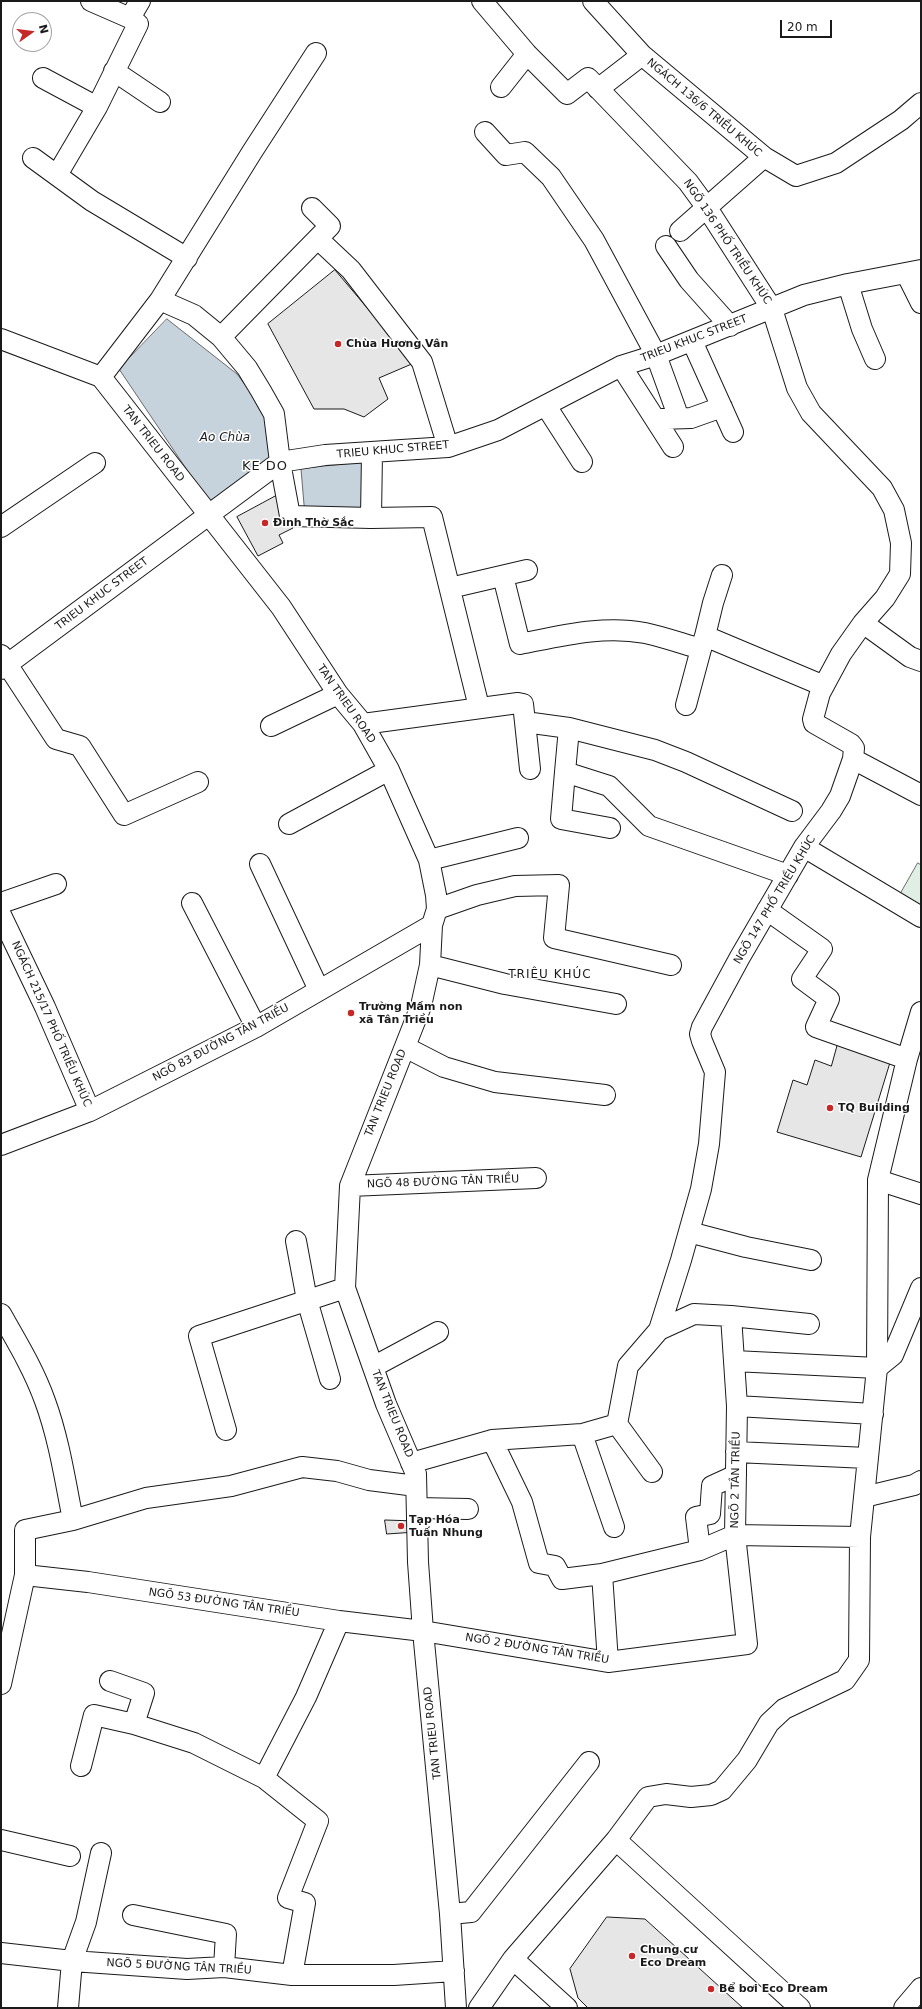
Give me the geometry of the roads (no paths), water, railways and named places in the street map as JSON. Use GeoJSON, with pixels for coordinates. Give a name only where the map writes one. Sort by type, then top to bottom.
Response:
{"type":"FeatureCollection","features":[{"type":"Feature","properties":{"kind":"street"},"geometry":{"type":"LineString","coordinates":[[57,175],[96,107],[138,24],[130,18],[91,1]]}},
{"type":"Feature","properties":{"kind":"street"},"geometry":{"type":"LineString","coordinates":[[130,18],[140,1]]}},
{"type":"Feature","properties":{"kind":"street"},"geometry":{"type":"LineString","coordinates":[[482,1],[527,54],[501,87]]}},
{"type":"Feature","properties":{"kind":"street","name":"NGÁCH 136/6 TRIỀU KHÚC"},"geometry":{"type":"LineString","coordinates":[[593,1],[642,55],[764,157],[680,231]]}},
{"type":"Feature","properties":{"kind":"street"},"geometry":{"type":"LineString","coordinates":[[2,342],[101,377],[160,300],[316,52]]}},
{"type":"Feature","properties":{"kind":"street","name":"NGÕ 136 PHỐ TRIỀU KHÚC"},"geometry":{"type":"LineString","coordinates":[[527,54],[567,94],[588,78],[688,182],[707,208],[772,309]]}},
{"type":"Feature","properties":{"kind":"street"},"geometry":{"type":"LineString","coordinates":[[598,89],[642,55]]}},
{"type":"Feature","properties":{"kind":"street"},"geometry":{"type":"LineString","coordinates":[[114,71],[160,102]]}},
{"type":"Feature","properties":{"kind":"street"},"geometry":{"type":"LineString","coordinates":[[43,78],[96,107]]}},
{"type":"Feature","properties":{"kind":"street"},"geometry":{"type":"LineString","coordinates":[[764,157],[796,176],[836,163],[901,120],[921,103]]}},
{"type":"Feature","properties":{"kind":"street"},"geometry":{"type":"LineString","coordinates":[[485,132],[506,155],[525,152],[551,177],[594,240],[656,355],[676,410]]}},
{"type":"Feature","properties":{"kind":"street"},"geometry":{"type":"LineString","coordinates":[[33,158],[92,201],[186,258]]}},
{"type":"Feature","properties":{"kind":"street"},"geometry":{"type":"LineString","coordinates":[[221,337],[330,226],[312,208]]}},
{"type":"Feature","properties":{"kind":"street"},"geometry":{"type":"LineString","coordinates":[[318,239],[351,270],[422,362],[448,447]]}},
{"type":"Feature","properties":{"kind":"street"},"geometry":{"type":"LineString","coordinates":[[666,246],[689,280],[730,326]]}},
{"type":"Feature","properties":{"kind":"street"},"geometry":{"type":"LineString","coordinates":[[913,271],[921,303]]}},
{"type":"Feature","properties":{"kind":"street","name":"TRIEU KHUC STREET"},"geometry":{"type":"LineString","coordinates":[[3,663],[280,462],[325,456],[448,447],[498,430],[621,366],[656,355],[804,295],[848,284],[913,271]]}},
{"type":"Feature","properties":{"kind":"street"},"geometry":{"type":"LineString","coordinates":[[848,284],[862,329],[875,359]]}},
{"type":"Feature","properties":{"kind":"street"},"geometry":{"type":"LineString","coordinates":[[160,300],[194,315],[221,337],[247,368],[274,414],[279,442],[280,462],[290,516],[371,518],[432,517],[479,708]]}},
{"type":"Feature","properties":{"kind":"street"},"geometry":{"type":"LineString","coordinates":[[772,309],[797,388],[811,413],[882,488],[894,510],[901,542],[900,574],[885,598],[863,624],[841,654],[824,686],[814,714],[814,722],[851,744],[854,748],[853,759],[921,794]]}},
{"type":"Feature","properties":{"kind":"street"},"geometry":{"type":"LineString","coordinates":[[692,341],[734,432]]}},
{"type":"Feature","properties":{"kind":"street"},"geometry":{"type":"LineString","coordinates":[[621,366],[673,447]]}},
{"type":"Feature","properties":{"kind":"street","name":"TAN TRIEU ROAD"},"geometry":{"type":"LineString","coordinates":[[101,377],[281,607],[338,694],[362,724],[390,770],[429,860],[436,895],[430,965],[421,1006],[350,1186],[346,1288],[373,1367],[416,1474],[423,1631],[450,1914],[456,2008]]}},
{"type":"Feature","properties":{"kind":"street"},"geometry":{"type":"LineString","coordinates":[[546,406],[582,462]]}},
{"type":"Feature","properties":{"kind":"street"},"geometry":{"type":"LineString","coordinates":[[655,419],[691,418],[722,407]]}},
{"type":"Feature","properties":{"kind":"street"},"geometry":{"type":"LineString","coordinates":[[371,518],[372,453]]}},
{"type":"Feature","properties":{"kind":"street"},"geometry":{"type":"LineString","coordinates":[[1,527],[96,463]]}},
{"type":"Feature","properties":{"kind":"street"},"geometry":{"type":"LineString","coordinates":[[450,588],[527,570]]}},
{"type":"Feature","properties":{"kind":"street"},"geometry":{"type":"LineString","coordinates":[[686,705],[722,574]]}},
{"type":"Feature","properties":{"kind":"street"},"geometry":{"type":"LineString","coordinates":[[503,576],[520,644],[578,632],[619,630],[645,633],[703,643],[824,686]]}},
{"type":"Feature","properties":{"kind":"street"},"geometry":{"type":"LineString","coordinates":[[863,624],[910,657],[921,661]]}},
{"type":"Feature","properties":{"kind":"street"},"geometry":{"type":"LineString","coordinates":[[3,663],[56,739],[80,746],[124,815],[198,782]]}},
{"type":"Feature","properties":{"kind":"street"},"geometry":{"type":"LineString","coordinates":[[271,726],[338,694]]}},
{"type":"Feature","properties":{"kind":"street"},"geometry":{"type":"LineString","coordinates":[[362,724],[513,703],[523,704],[530,769]]}},
{"type":"Feature","properties":{"kind":"street"},"geometry":{"type":"LineString","coordinates":[[525,722],[569,728],[655,750],[674,757],[792,811]]}},
{"type":"Feature","properties":{"kind":"street"},"geometry":{"type":"LineString","coordinates":[[569,728],[562,819],[610,828]]}},
{"type":"Feature","properties":{"kind":"street","name":"NGÕ 147 PHỐ TRIỀU KHÚC"},"geometry":{"type":"LineString","coordinates":[[659,1330],[701,1189],[709,1144],[715,1082],[714,1067],[704,1047],[700,1034],[708,1015],[788,874],[804,848],[837,801],[853,759]]}},
{"type":"Feature","properties":{"kind":"street"},"geometry":{"type":"LineString","coordinates":[[289,824],[390,770]]}},
{"type":"Feature","properties":{"kind":"street"},"geometry":{"type":"LineString","coordinates":[[565,772],[609,786],[649,826],[788,874]]}},
{"type":"Feature","properties":{"kind":"street"},"geometry":{"type":"LineString","coordinates":[[429,860],[518,838]]}},
{"type":"Feature","properties":{"kind":"street"},"geometry":{"type":"LineString","coordinates":[[804,848],[921,917]]}},
{"type":"Feature","properties":{"kind":"street"},"geometry":{"type":"LineString","coordinates":[[260,864],[318,990]]}},
{"type":"Feature","properties":{"kind":"street"},"geometry":{"type":"LineString","coordinates":[[1,903],[56,884]]}},
{"type":"Feature","properties":{"kind":"street","name":"NGÕ 83 ĐƯỜNG TÂN TRIỀU"},"geometry":{"type":"LineString","coordinates":[[1,1145],[90,1111],[256,1027],[434,917],[477,895],[515,886],[559,885],[554,938],[671,966]]}},
{"type":"Feature","properties":{"kind":"street"},"geometry":{"type":"LineString","coordinates":[[192,903],[256,1027]]}},
{"type":"Feature","properties":{"kind":"street"},"geometry":{"type":"LineString","coordinates":[[767,910],[822,949],[802,979],[829,999],[816,1027],[907,1059]]}},
{"type":"Feature","properties":{"kind":"street","name":"NGÁCH 215/17 PHỐ TRIỀU KHÚC"},"geometry":{"type":"LineString","coordinates":[[1,915],[45,1007],[90,1111]]}},
{"type":"Feature","properties":{"kind":"street"},"geometry":{"type":"LineString","coordinates":[[430,965],[505,984],[616,1004]]}},
{"type":"Feature","properties":{"kind":"street"},"geometry":{"type":"LineString","coordinates":[[479,2008],[514,1959],[616,1840],[648,1797],[666,1794],[691,1797],[711,1796],[722,1790],[746,1760],[769,1723],[784,1709],[845,1680],[859,1660],[860,1537],[867,1458],[878,1368],[878,1180],[907,1059],[921,1012]]}},
{"type":"Feature","properties":{"kind":"street"},"geometry":{"type":"LineString","coordinates":[[405,1047],[444,1067],[495,1082],[605,1096]]}},
{"type":"Feature","properties":{"kind":"street","name":"NGÕ 48 ĐƯỜNG TÂN TRIỀU"},"geometry":{"type":"LineString","coordinates":[[350,1186],[536,1178]]}},
{"type":"Feature","properties":{"kind":"street"},"geometry":{"type":"LineString","coordinates":[[878,1180],[921,1194]]}},
{"type":"Feature","properties":{"kind":"street"},"geometry":{"type":"LineString","coordinates":[[689,1232],[746,1247],[811,1260]]}},
{"type":"Feature","properties":{"kind":"street"},"geometry":{"type":"LineString","coordinates":[[296,1241],[307,1300],[330,1379]]}},
{"type":"Feature","properties":{"kind":"street"},"geometry":{"type":"LineString","coordinates":[[226,1430],[199,1336],[346,1288]]}},
{"type":"Feature","properties":{"kind":"street"},"geometry":{"type":"LineString","coordinates":[[734,1361],[878,1368],[894,1355],[921,1288]]}},
{"type":"Feature","properties":{"kind":"street"},"geometry":{"type":"LineString","coordinates":[[1,1314],[29,1365],[45,1401],[57,1438],[73,1520]]}},
{"type":"Feature","properties":{"kind":"street"},"geometry":{"type":"LineString","coordinates":[[652,1472],[617,1424],[628,1366],[659,1330],[694,1314],[731,1316],[809,1324]]}},
{"type":"Feature","properties":{"kind":"street","name":"NGÕ 2 TÂN TRIỀU"},"geometry":{"type":"LineString","coordinates":[[731,1316],[737,1406],[735,1535],[746,1644]]}},
{"type":"Feature","properties":{"kind":"street"},"geometry":{"type":"LineString","coordinates":[[373,1367],[438,1332]]}},
{"type":"Feature","properties":{"kind":"street"},"geometry":{"type":"LineString","coordinates":[[737,1406],[873,1414]]}},
{"type":"Feature","properties":{"kind":"street"},"geometry":{"type":"LineString","coordinates":[[411,1463],[492,1440],[582,1434],[617,1424]]}},
{"type":"Feature","properties":{"kind":"street"},"geometry":{"type":"LineString","coordinates":[[582,1434],[614,1527]]}},
{"type":"Feature","properties":{"kind":"street"},"geometry":{"type":"LineString","coordinates":[[492,1440],[522,1502],[539,1563],[555,1566],[562,1579],[602,1574],[700,1550],[735,1535],[860,1537]]}},
{"type":"Feature","properties":{"kind":"street"},"geometry":{"type":"LineString","coordinates":[[736,1452],[867,1458]]}},
{"type":"Feature","properties":{"kind":"street"},"geometry":{"type":"LineString","coordinates":[[1,1684],[26,1575],[25,1530],[73,1520],[146,1498],[231,1486],[302,1467],[337,1472],[369,1480],[416,1486]]}},
{"type":"Feature","properties":{"kind":"street"},"geometry":{"type":"LineString","coordinates":[[700,1550],[696,1517],[710,1514],[712,1486],[736,1475]]}},
{"type":"Feature","properties":{"kind":"street"},"geometry":{"type":"LineString","coordinates":[[864,1497],[914,1485],[921,1481]]}},
{"type":"Feature","properties":{"kind":"street"},"geometry":{"type":"LineString","coordinates":[[417,1508],[468,1510]]}},
{"type":"Feature","properties":{"kind":"street"},"geometry":{"type":"LineString","coordinates":[[602,1574],[608,1662]]}},
{"type":"Feature","properties":{"kind":"street","name":"NGÕ 53 ĐƯỜNG TÂN TRIỀU"},"geometry":{"type":"LineString","coordinates":[[26,1575],[88,1582],[339,1621],[423,1631]]}},
{"type":"Feature","properties":{"kind":"street"},"geometry":{"type":"LineString","coordinates":[[264,1778],[306,1697],[339,1621]]}},
{"type":"Feature","properties":{"kind":"street","name":"NGÕ 2 ĐƯỜNG TÂN TRIỀU"},"geometry":{"type":"LineString","coordinates":[[423,1631],[608,1662],[746,1644]]}},
{"type":"Feature","properties":{"kind":"street"},"geometry":{"type":"LineString","coordinates":[[110,1681],[144,1693],[134,1724]]}},
{"type":"Feature","properties":{"kind":"street"},"geometry":{"type":"LineString","coordinates":[[82,1766],[94,1715],[134,1724],[194,1743],[264,1778],[318,1821],[288,1898],[305,1903],[292,1975]]}},
{"type":"Feature","properties":{"kind":"street"},"geometry":{"type":"LineString","coordinates":[[450,1914],[471,1912],[589,1762]]}},
{"type":"Feature","properties":{"kind":"street"},"geometry":{"type":"LineString","coordinates":[[1,1840],[70,1856]]}},
{"type":"Feature","properties":{"kind":"street"},"geometry":{"type":"LineString","coordinates":[[616,1840],[800,2008]]}},
{"type":"Feature","properties":{"kind":"street"},"geometry":{"type":"LineString","coordinates":[[68,2008],[72,1961],[86,1922],[101,1852]]}},
{"type":"Feature","properties":{"kind":"street"},"geometry":{"type":"LineString","coordinates":[[133,1915],[226,1934],[224,1967]]}},
{"type":"Feature","properties":{"kind":"street","name":"NGÕ 5 ĐƯỜNG TÂN TRIỀU"},"geometry":{"type":"LineString","coordinates":[[1,1953],[72,1961],[187,1969],[224,1967],[292,1975],[394,1976],[454,1971]]}},
{"type":"Feature","properties":{"kind":"street"},"geometry":{"type":"LineString","coordinates":[[514,1959],[567,2008]]}},
{"type":"Feature","properties":{"kind":"street"},"geometry":{"type":"LineString","coordinates":[[904,2008],[921,1988]]}},
{"type":"Feature","properties":{"kind":"water","name":"Ao Chùa"},"geometry":{"type":"Polygon","coordinates":[[[167,319],[237,374],[264,410],[281,461],[212,507],[119,369],[167,319]]]}},
{"type":"Feature","properties":{"kind":"water"},"geometry":{"type":"Polygon","coordinates":[[[366,462],[369,509],[305,516],[301,469],[366,462]]]}},
{"type":"Feature","properties":{"kind":"place","name":"Chùa Hương Vân"},"geometry":{"type":"Point","coordinates":[338,344]}},
{"type":"Feature","properties":{"kind":"place","name":"Đình Thờ Sắc"},"geometry":{"type":"Point","coordinates":[265,523]}},
{"type":"Feature","properties":{"kind":"place","name":"Trường Mầm non xã Tân Triều"},"geometry":{"type":"Point","coordinates":[351,1013]}},
{"type":"Feature","properties":{"kind":"place","name":"TQ Building"},"geometry":{"type":"Point","coordinates":[830,1108]}},
{"type":"Feature","properties":{"kind":"place","name":"Tạp Hóa Tuấn Nhung"},"geometry":{"type":"Point","coordinates":[401,1526]}},
{"type":"Feature","properties":{"kind":"place","name":"Chung cư Eco Dream"},"geometry":{"type":"Point","coordinates":[632,1956]}},
{"type":"Feature","properties":{"kind":"place","name":"Bể bơi Eco Dream"},"geometry":{"type":"Point","coordinates":[711,1989]}},
{"type":"Feature","properties":{"kind":"district","name":"KE DO"},"geometry":{"type":"Point","coordinates":[265,467]}},
{"type":"Feature","properties":{"kind":"district","name":"TRIÊU KHÚC"},"geometry":{"type":"Point","coordinates":[550,975]}}]}
